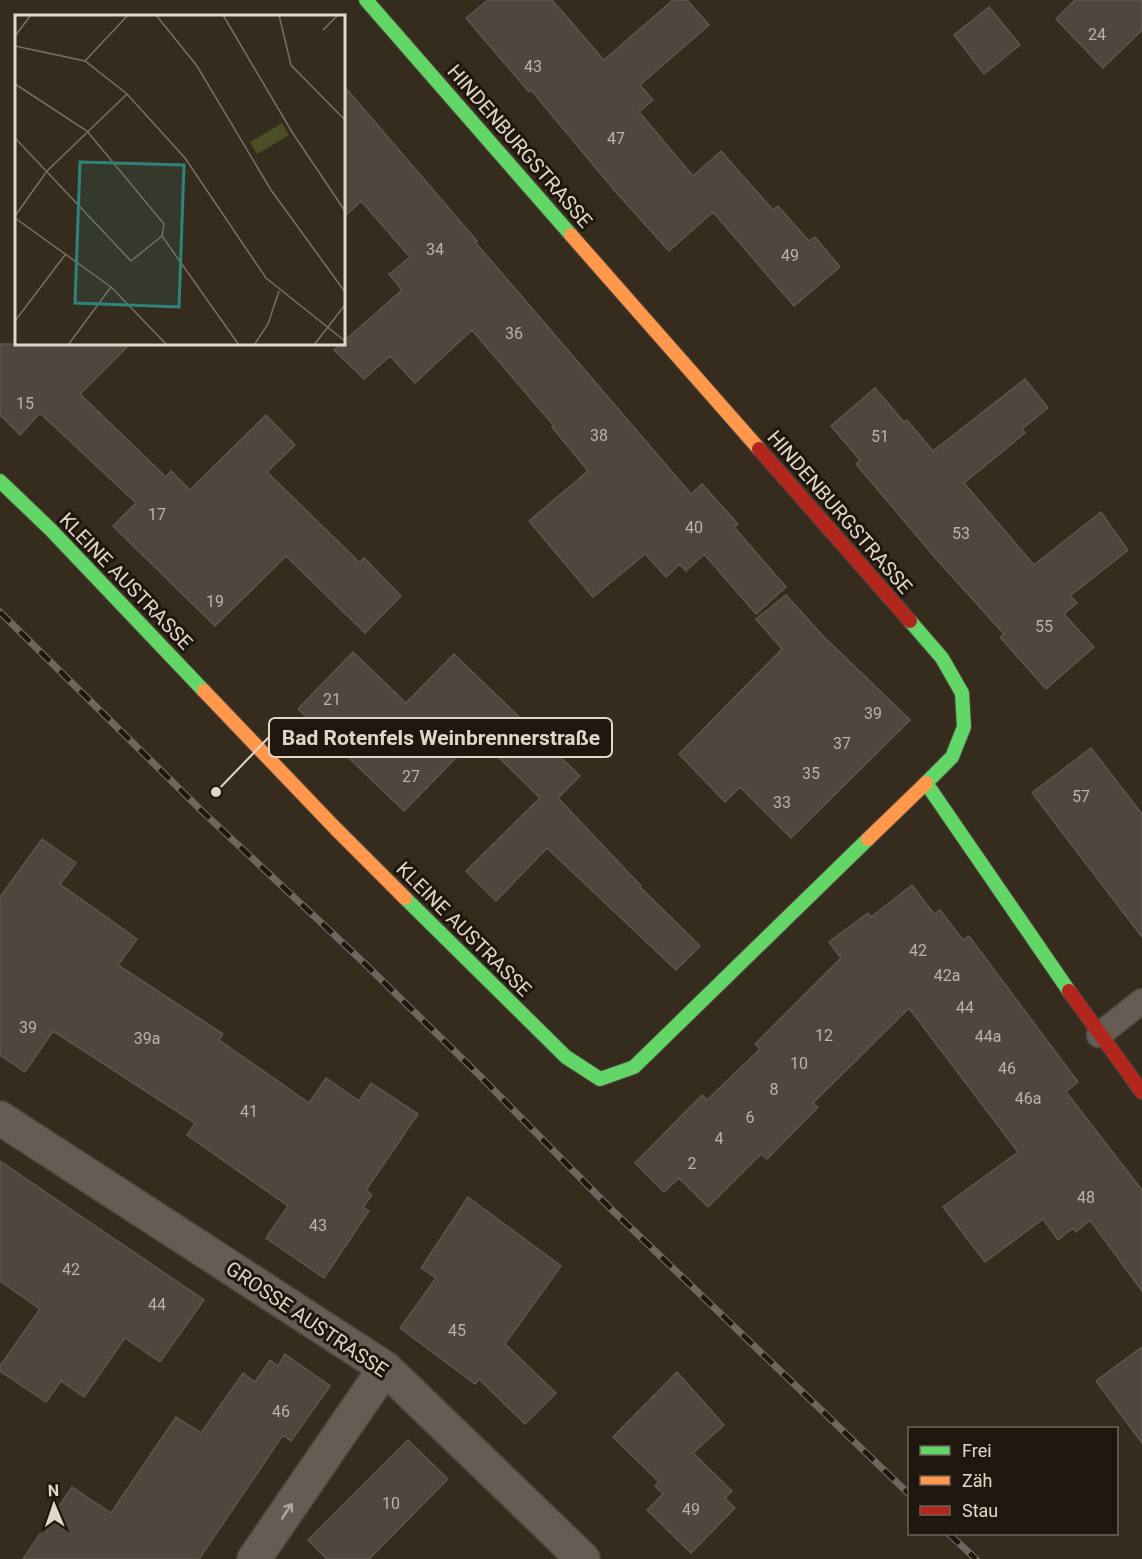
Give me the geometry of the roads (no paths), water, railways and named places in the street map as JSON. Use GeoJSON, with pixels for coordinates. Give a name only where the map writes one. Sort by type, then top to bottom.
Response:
{"type":"FeatureCollection","features":[{"type":"Feature","properties":{"kind":"street","name":"HINDENBURGSTRASSE"},"geometry":{"type":"LineString","coordinates":[[366,0],[942,658],[962,693],[964,727],[952,757],[926,783]]}},
{"type":"Feature","properties":{"kind":"street","name":"KLEINE AUSTRASSE"},"geometry":{"type":"LineString","coordinates":[[0,480],[51,530],[336,829],[566,1057],[600,1078],[634,1067],[926,783]]}},
{"type":"Feature","properties":{"kind":"street"},"geometry":{"type":"LineString","coordinates":[[926,783],[1099,1035],[1142,1092]]}},
{"type":"Feature","properties":{"kind":"street","name":"GROSSE AUSTRASSE"},"geometry":{"type":"LineString","coordinates":[[0,1118],[385,1368],[583,1559]]}},
{"type":"Feature","properties":{"kind":"street"},"geometry":{"type":"LineString","coordinates":[[254,1559],[385,1368]]}},
{"type":"Feature","properties":{"kind":"lane"},"geometry":{"type":"LineString","coordinates":[[1099,1035],[1142,1001]]}},
{"type":"Feature","properties":{"kind":"railway"},"geometry":{"type":"LineString","coordinates":[[0,612],[205,814],[360,959],[478,1074],[609,1207],[908,1493]]}},
{"type":"Feature","properties":{"kind":"railway"},"geometry":{"type":"LineString","coordinates":[[950,1535],[976,1559]]}},
{"type":"Feature","properties":{"kind":"place","name":"Bad Rotenfels Weinbrennerstraße"},"geometry":{"type":"Point","coordinates":[216,792]}}]}
